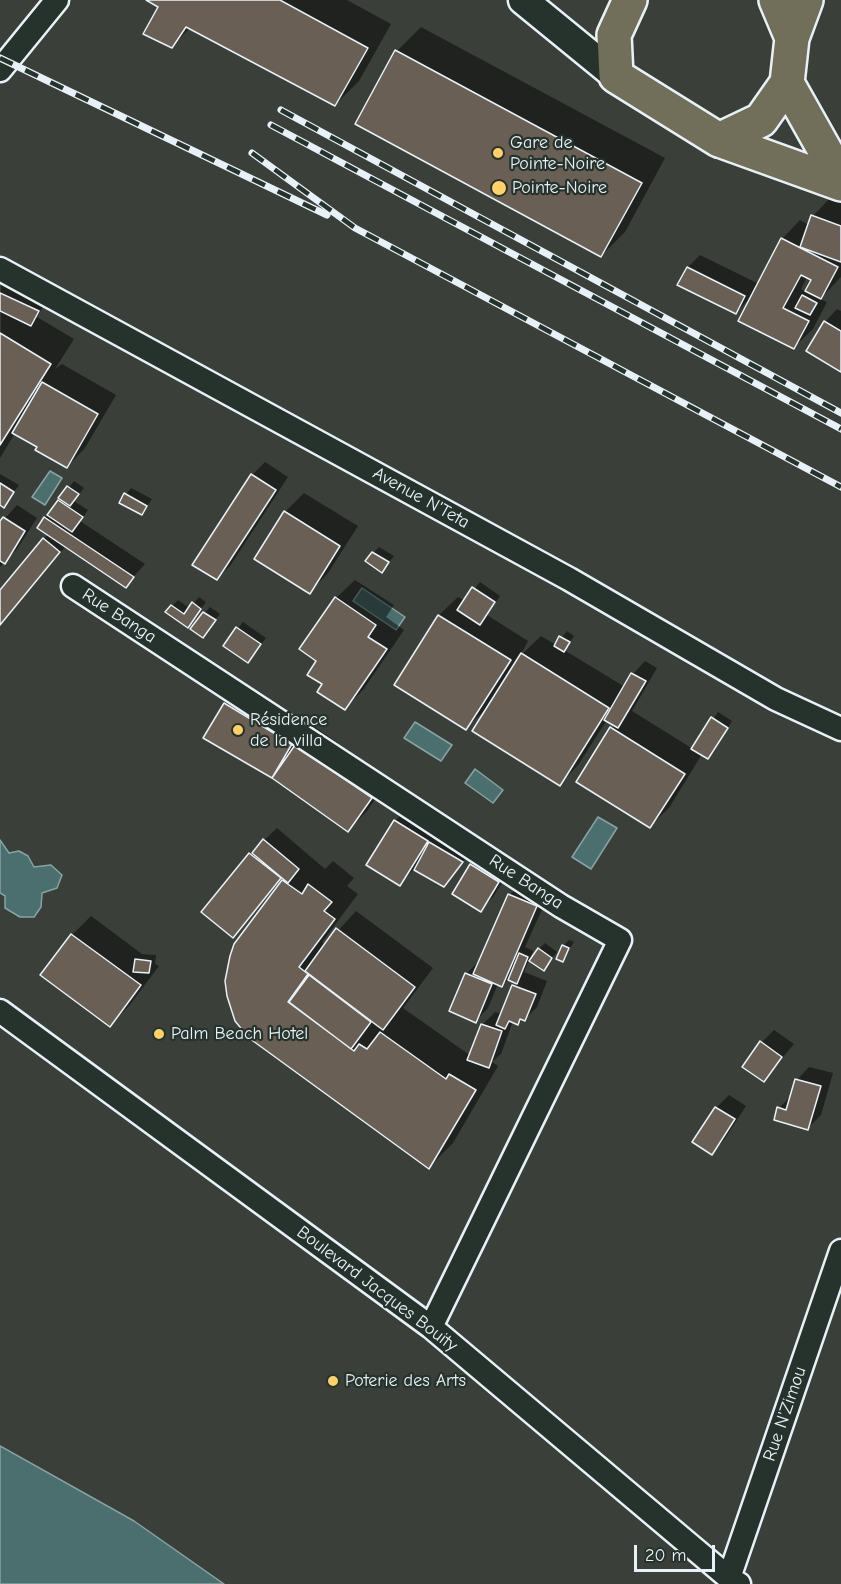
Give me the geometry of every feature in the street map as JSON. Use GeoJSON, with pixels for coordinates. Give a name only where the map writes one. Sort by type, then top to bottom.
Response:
{"type":"FeatureCollection","features":[{"type":"Feature","properties":{"kind":"main road"},"geometry":{"type":"LineString","coordinates":[[630,0],[614,35],[616,76],[719,140],[841,184]]}},
{"type":"Feature","properties":{"kind":"main road"},"geometry":{"type":"LineString","coordinates":[[776,0],[792,38]]}},
{"type":"Feature","properties":{"kind":"main road"},"geometry":{"type":"LineString","coordinates":[[719,140],[761,120],[787,82],[792,38],[806,0]]}},
{"type":"Feature","properties":{"kind":"main road"},"geometry":{"type":"LineString","coordinates":[[787,82],[841,179]]}},
{"type":"Feature","properties":{"kind":"street"},"geometry":{"type":"LineString","coordinates":[[0,70],[57,0]]}},
{"type":"Feature","properties":{"kind":"street"},"geometry":{"type":"LineString","coordinates":[[523,0],[616,76]]}},
{"type":"Feature","properties":{"kind":"street","name":"Avenue N'Teta"},"geometry":{"type":"LineString","coordinates":[[0,269],[569,579],[776,699],[841,729]]}},
{"type":"Feature","properties":{"kind":"street","name":"Rue Banga"},"geometry":{"type":"LineString","coordinates":[[73,586],[551,899],[620,940],[431,1327]]}},
{"type":"Feature","properties":{"kind":"street","name":"Boulevard Jacques Bouity"},"geometry":{"type":"LineString","coordinates":[[0,1011],[431,1327],[734,1581]]}},
{"type":"Feature","properties":{"kind":"street","name":"Rue N'Zimou"},"geometry":{"type":"LineString","coordinates":[[734,1581],[841,1251]]}},
{"type":"Feature","properties":{"kind":"water"},"geometry":{"type":"Polygon","coordinates":[[[50,471],[62,478],[45,505],[32,497],[50,471]]]}},
{"type":"Feature","properties":{"kind":"water"},"geometry":{"type":"Polygon","coordinates":[[[362,588],[405,617],[396,630],[353,601],[362,588]]]}},
{"type":"Feature","properties":{"kind":"water"},"geometry":{"type":"Polygon","coordinates":[[[415,722],[452,745],[441,761],[404,738],[415,722]]]}},
{"type":"Feature","properties":{"kind":"water"},"geometry":{"type":"Polygon","coordinates":[[[475,769],[503,790],[493,803],[465,783],[475,769]]]}},
{"type":"Feature","properties":{"kind":"water"},"geometry":{"type":"Polygon","coordinates":[[[598,817],[617,828],[591,869],[572,857],[598,817]]]}},
{"type":"Feature","properties":{"kind":"water"},"geometry":{"type":"Polygon","coordinates":[[[0,840],[9,853],[19,851],[28,856],[34,867],[51,865],[62,875],[57,888],[42,893],[41,907],[34,917],[20,917],[5,908],[5,896],[0,893],[0,840]]]}},
{"type":"Feature","properties":{"kind":"water"},"geometry":{"type":"Polygon","coordinates":[[[0,1446],[134,1521],[224,1584],[0,1584],[0,1446]]]}},
{"type":"Feature","properties":{"kind":"building"},"geometry":{"type":"Polygon","coordinates":[[[146,0],[280,0],[368,48],[335,106],[186,27],[172,48],[143,34],[158,7],[146,0]]]}},
{"type":"Feature","properties":{"kind":"building","name":"Gare de Pointe-Noire"},"geometry":{"type":"Polygon","coordinates":[[[395,50],[642,183],[601,257],[355,124],[395,50]]]}},
{"type":"Feature","properties":{"kind":"building"},"geometry":{"type":"Polygon","coordinates":[[[811,215],[841,226],[841,262],[800,247],[811,215]]]}},
{"type":"Feature","properties":{"kind":"building"},"geometry":{"type":"Polygon","coordinates":[[[781,238],[838,267],[821,299],[805,291],[811,280],[801,275],[783,308],[809,321],[794,349],[738,321],[781,238]]]}},
{"type":"Feature","properties":{"kind":"building"},"geometry":{"type":"Polygon","coordinates":[[[687,267],[745,296],[736,314],[677,285],[687,267]]]}},
{"type":"Feature","properties":{"kind":"building"},"geometry":{"type":"Polygon","coordinates":[[[0,293],[39,311],[31,326],[0,311],[0,293]]]}},
{"type":"Feature","properties":{"kind":"building"},"geometry":{"type":"Polygon","coordinates":[[[802,295],[817,303],[810,315],[795,308],[802,295]]]}},
{"type":"Feature","properties":{"kind":"building"},"geometry":{"type":"Polygon","coordinates":[[[824,321],[841,331],[841,372],[806,351],[824,321]]]}},
{"type":"Feature","properties":{"kind":"building"},"geometry":{"type":"Polygon","coordinates":[[[0,333],[51,364],[0,445],[0,333]]]}},
{"type":"Feature","properties":{"kind":"building"},"geometry":{"type":"Polygon","coordinates":[[[42,382],[98,414],[67,468],[35,450],[37,447],[12,433],[42,382]]]}},
{"type":"Feature","properties":{"kind":"building"},"geometry":{"type":"Polygon","coordinates":[[[251,474],[276,490],[217,580],[192,565],[251,474]]]}},
{"type":"Feature","properties":{"kind":"building"},"geometry":{"type":"Polygon","coordinates":[[[0,483],[14,492],[4,508],[0,505],[0,483]]]}},
{"type":"Feature","properties":{"kind":"building"},"geometry":{"type":"Polygon","coordinates":[[[67,486],[79,494],[70,506],[58,498],[67,486]]]}},
{"type":"Feature","properties":{"kind":"building"},"geometry":{"type":"Polygon","coordinates":[[[124,493],[147,506],[142,515],[119,503],[124,493]]]}},
{"type":"Feature","properties":{"kind":"building"},"geometry":{"type":"Polygon","coordinates":[[[58,500],[83,517],[72,532],[47,515],[58,500]]]}},
{"type":"Feature","properties":{"kind":"building"},"geometry":{"type":"Polygon","coordinates":[[[284,511],[340,546],[310,594],[254,559],[284,511]]]}},
{"type":"Feature","properties":{"kind":"building"},"geometry":{"type":"Polygon","coordinates":[[[3,517],[25,531],[5,564],[0,561],[0,521],[3,517]]]}},
{"type":"Feature","properties":{"kind":"building"},"geometry":{"type":"Polygon","coordinates":[[[44,517],[134,577],[126,588],[37,528],[44,517]]]}},
{"type":"Feature","properties":{"kind":"building"},"geometry":{"type":"Polygon","coordinates":[[[43,538],[60,552],[0,625],[0,590],[43,538]]]}},
{"type":"Feature","properties":{"kind":"building"},"geometry":{"type":"Polygon","coordinates":[[[372,552],[389,562],[382,573],[365,561],[372,552]]]}},
{"type":"Feature","properties":{"kind":"building"},"geometry":{"type":"Polygon","coordinates":[[[472,587],[495,602],[480,625],[457,610],[472,587]]]}},
{"type":"Feature","properties":{"kind":"building"},"geometry":{"type":"Polygon","coordinates":[[[335,597],[376,625],[368,637],[387,649],[345,710],[317,692],[322,684],[307,675],[316,661],[299,649],[335,597]]]}},
{"type":"Feature","properties":{"kind":"building"},"geometry":{"type":"Polygon","coordinates":[[[192,602],[201,609],[188,628],[165,612],[171,605],[184,614],[192,602]]]}},
{"type":"Feature","properties":{"kind":"building"},"geometry":{"type":"Polygon","coordinates":[[[203,612],[216,620],[203,638],[190,629],[203,612]]]}},
{"type":"Feature","properties":{"kind":"building"},"geometry":{"type":"Polygon","coordinates":[[[438,615],[511,660],[466,730],[394,685],[438,615]]]}},
{"type":"Feature","properties":{"kind":"building"},"geometry":{"type":"Polygon","coordinates":[[[236,627],[261,644],[248,663],[223,646],[236,627]]]}},
{"type":"Feature","properties":{"kind":"building"},"geometry":{"type":"Polygon","coordinates":[[[559,636],[570,642],[564,652],[554,646],[559,636]]]}},
{"type":"Feature","properties":{"kind":"building"},"geometry":{"type":"Polygon","coordinates":[[[521,653],[609,708],[560,786],[472,731],[521,653]]]}},
{"type":"Feature","properties":{"kind":"building"},"geometry":{"type":"Polygon","coordinates":[[[631,673],[646,681],[618,728],[604,720],[631,673]]]}},
{"type":"Feature","properties":{"kind":"building"},"geometry":{"type":"Polygon","coordinates":[[[224,703],[292,744],[272,778],[203,738],[224,703]]]}},
{"type":"Feature","properties":{"kind":"building"},"geometry":{"type":"Polygon","coordinates":[[[711,717],[728,728],[708,759],[691,749],[711,717]]]}},
{"type":"Feature","properties":{"kind":"building"},"geometry":{"type":"Polygon","coordinates":[[[610,727],[685,774],[650,828],[576,782],[610,727]]]}},
{"type":"Feature","properties":{"kind":"building"},"geometry":{"type":"Polygon","coordinates":[[[295,745],[372,798],[348,832],[272,778],[295,745]]]}},
{"type":"Feature","properties":{"kind":"building"},"geometry":{"type":"Polygon","coordinates":[[[394,820],[428,841],[400,886],[366,865],[394,820]]]}},
{"type":"Feature","properties":{"kind":"building"},"geometry":{"type":"Polygon","coordinates":[[[263,839],[299,869],[288,883],[252,853],[263,839]]]}},
{"type":"Feature","properties":{"kind":"building"},"geometry":{"type":"Polygon","coordinates":[[[429,842],[463,862],[444,887],[414,870],[429,842]]]}},
{"type":"Feature","properties":{"kind":"building"},"geometry":{"type":"Polygon","coordinates":[[[249,853],[281,878],[233,938],[201,912],[249,853]]]}},
{"type":"Feature","properties":{"kind":"building"},"geometry":{"type":"Polygon","coordinates":[[[470,864],[499,882],[481,912],[452,894],[470,864]]]}},
{"type":"Feature","properties":{"kind":"building"},"geometry":{"type":"Polygon","coordinates":[[[282,880],[302,894],[308,884],[332,902],[324,911],[335,919],[299,967],[308,974],[288,1002],[354,1051],[359,1044],[367,1049],[380,1032],[446,1079],[449,1074],[476,1090],[429,1169],[249,1038],[235,1021],[225,981],[234,944],[282,880]]]}},
{"type":"Feature","properties":{"kind":"building"},"geometry":{"type":"Polygon","coordinates":[[[508,894],[537,906],[502,987],[473,974],[508,894]]]}},
{"type":"Feature","properties":{"kind":"building"},"geometry":{"type":"Polygon","coordinates":[[[336,928],[415,987],[383,1030],[305,971],[336,928]]]}},
{"type":"Feature","properties":{"kind":"building"},"geometry":{"type":"Polygon","coordinates":[[[71,934],[141,985],[110,1027],[40,975],[71,934]]]}},
{"type":"Feature","properties":{"kind":"building"},"geometry":{"type":"Polygon","coordinates":[[[562,945],[569,948],[563,962],[556,959],[562,945]]]}},
{"type":"Feature","properties":{"kind":"building"},"geometry":{"type":"Polygon","coordinates":[[[538,948],[552,958],[544,971],[529,961],[538,948]]]}},
{"type":"Feature","properties":{"kind":"building"},"geometry":{"type":"Polygon","coordinates":[[[519,953],[528,957],[517,984],[508,980],[519,953]]]}},
{"type":"Feature","properties":{"kind":"building"},"geometry":{"type":"Polygon","coordinates":[[[135,959],[151,961],[149,973],[133,972],[135,959]]]}},
{"type":"Feature","properties":{"kind":"building"},"geometry":{"type":"Polygon","coordinates":[[[465,973],[492,984],[476,1023],[449,1011],[465,973]]]}},
{"type":"Feature","properties":{"kind":"building"},"geometry":{"type":"Polygon","coordinates":[[[309,975],[371,1022],[351,1049],[289,1002],[309,975]]]}},
{"type":"Feature","properties":{"kind":"building"},"geometry":{"type":"Polygon","coordinates":[[[512,985],[536,994],[525,1021],[520,1019],[518,1025],[509,1021],[505,1029],[496,1025],[512,985]]]}},
{"type":"Feature","properties":{"kind":"building"},"geometry":{"type":"Polygon","coordinates":[[[481,1024],[502,1031],[489,1068],[467,1060],[481,1024]]]}},
{"type":"Feature","properties":{"kind":"building"},"geometry":{"type":"Polygon","coordinates":[[[760,1041],[782,1057],[764,1082],[742,1067],[760,1041]]]}},
{"type":"Feature","properties":{"kind":"building"},"geometry":{"type":"Polygon","coordinates":[[[795,1079],[821,1086],[808,1130],[774,1120],[777,1107],[786,1110],[795,1079]]]}},
{"type":"Feature","properties":{"kind":"building"},"geometry":{"type":"Polygon","coordinates":[[[715,1107],[735,1119],[712,1155],[692,1142],[715,1107]]]}},
{"type":"Feature","properties":{"kind":"railway"},"geometry":{"type":"LineString","coordinates":[[0,58],[327,215]]}},
{"type":"Feature","properties":{"kind":"railway"},"geometry":{"type":"LineString","coordinates":[[281,110],[841,413]]}},
{"type":"Feature","properties":{"kind":"railway"},"geometry":{"type":"LineString","coordinates":[[271,125],[841,429]]}},
{"type":"Feature","properties":{"kind":"railway"},"geometry":{"type":"LineString","coordinates":[[252,153],[355,228],[841,487]]}},
{"type":"Feature","properties":{"kind":"place","name":"Gare de Pointe-Noire"},"geometry":{"type":"Point","coordinates":[498,153]}},
{"type":"Feature","properties":{"kind":"place","name":"Pointe-Noire"},"geometry":{"type":"Point","coordinates":[499,188]}},
{"type":"Feature","properties":{"kind":"place","name":"Résidence de la villa"},"geometry":{"type":"Point","coordinates":[238,730]}},
{"type":"Feature","properties":{"kind":"place","name":"Palm Beach Hotel"},"geometry":{"type":"Point","coordinates":[159,1034]}},
{"type":"Feature","properties":{"kind":"place","name":"Poterie des Arts"},"geometry":{"type":"Point","coordinates":[333,1381]}}]}
